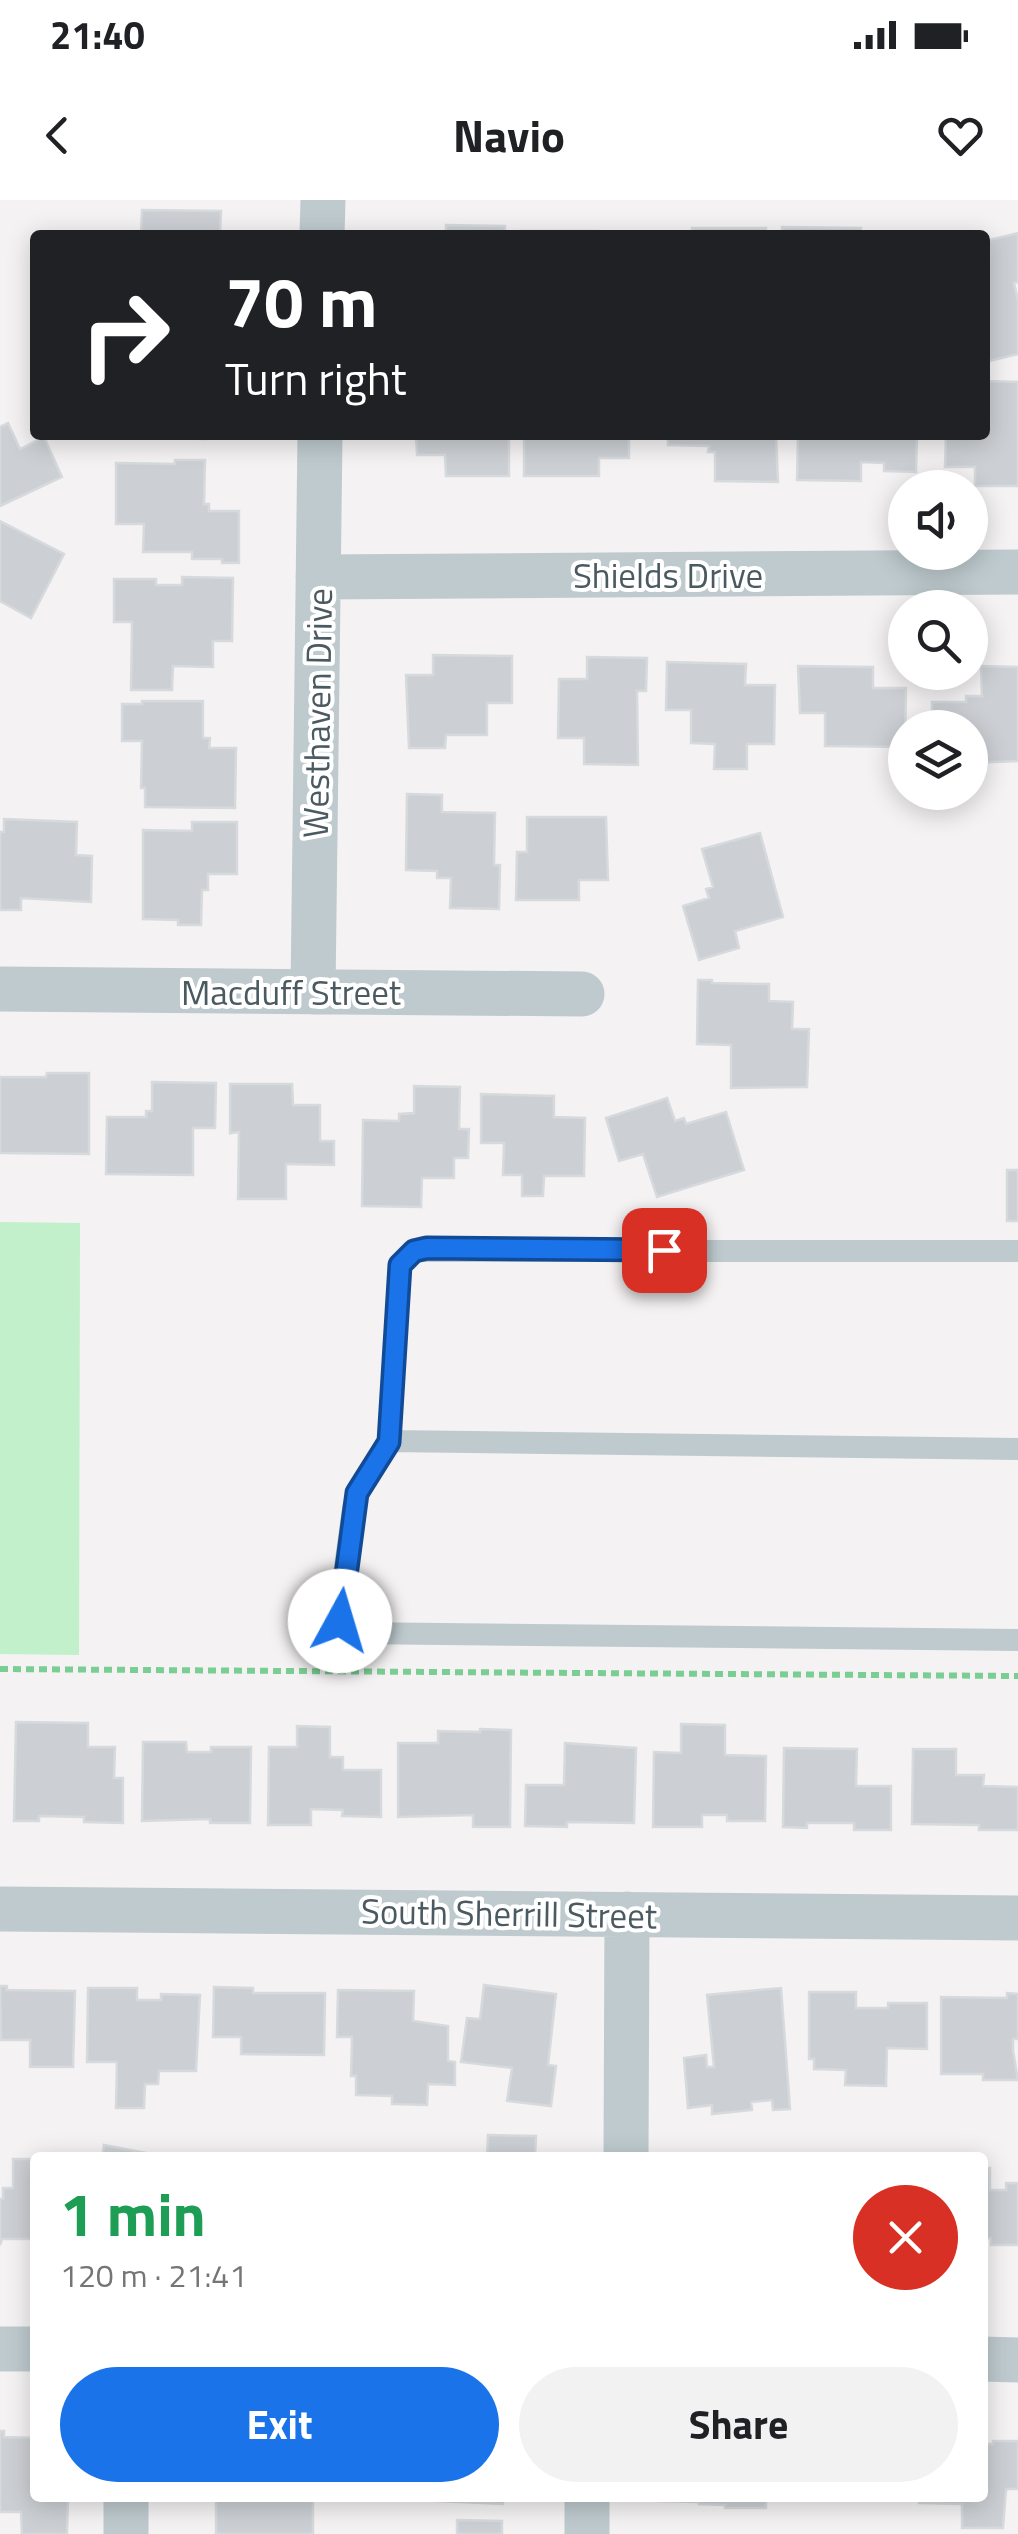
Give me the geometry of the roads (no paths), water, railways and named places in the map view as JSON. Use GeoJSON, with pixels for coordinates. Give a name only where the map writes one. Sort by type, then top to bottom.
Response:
{"type":"FeatureCollection","features":[{"type":"Feature","properties":{"kind":"street"},"geometry":{"type":"LineString","coordinates":[[322,200],[322,230]]}},
{"type":"Feature","properties":{"kind":"street","name":"Westhaven Drive"},"geometry":{"type":"LineString","coordinates":[[314,992],[320,440]]}},
{"type":"Feature","properties":{"kind":"street","name":"Shields Drive"},"geometry":{"type":"LineString","coordinates":[[318,577],[1018,572]]}},
{"type":"Feature","properties":{"kind":"street","name":"Macduff Street"},"geometry":{"type":"LineString","coordinates":[[0,990],[582,994]]}},
{"type":"Feature","properties":{"kind":"street","name":"South Sherrill Street"},"geometry":{"type":"LineString","coordinates":[[0,1908],[1018,1918]]}},
{"type":"Feature","properties":{"kind":"street"},"geometry":{"type":"LineString","coordinates":[[626,2152],[627,1914]]}},
{"type":"Feature","properties":{"kind":"street"},"geometry":{"type":"LineString","coordinates":[[0,2349],[30,2349]]}},
{"type":"Feature","properties":{"kind":"street"},"geometry":{"type":"LineString","coordinates":[[988,2359],[1018,2360]]}},
{"type":"Feature","properties":{"kind":"street"},"geometry":{"type":"LineString","coordinates":[[126,2502],[126,2534]]}},
{"type":"Feature","properties":{"kind":"street"},"geometry":{"type":"LineString","coordinates":[[587,2502],[587,2534]]}},
{"type":"Feature","properties":{"kind":"lane"},"geometry":{"type":"LineString","coordinates":[[1018,1251],[414,1251],[400,1265],[389,1442],[357,1493],[339,1610],[344,1630],[352,1633],[1018,1640]]}},
{"type":"Feature","properties":{"kind":"lane"},"geometry":{"type":"LineString","coordinates":[[389,1442],[1018,1449]]}}]}
